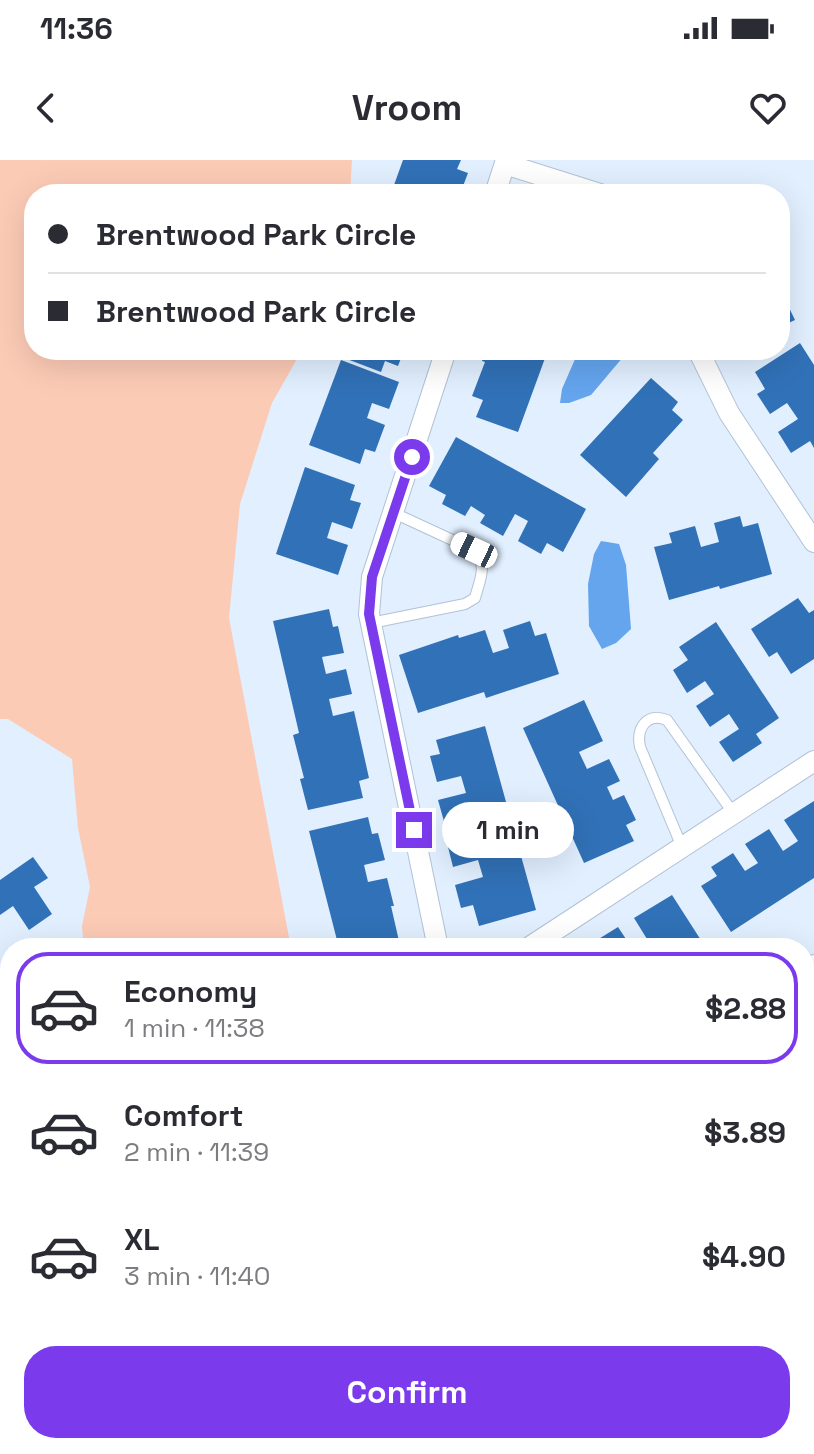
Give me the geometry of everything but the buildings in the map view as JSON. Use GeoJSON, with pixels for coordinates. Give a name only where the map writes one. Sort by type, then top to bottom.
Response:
{"type":"FeatureCollection","features":[{"type":"Feature","properties":{"kind":"street"},"geometry":{"type":"LineString","coordinates":[[498,184],[506,162],[571,184]]}},
{"type":"Feature","properties":{"kind":"street"},"geometry":{"type":"LineString","coordinates":[[436,938],[369,614],[372,577],[443,360]]}},
{"type":"Feature","properties":{"kind":"street"},"geometry":{"type":"LineString","coordinates":[[703,360],[729,413],[814,542]]}},
{"type":"Feature","properties":{"kind":"street"},"geometry":{"type":"LineString","coordinates":[[543,938],[814,761]]}},
{"type":"Feature","properties":{"kind":"lane"},"geometry":{"type":"LineString","coordinates":[[371,623],[465,604],[475,598],[483,566],[474,550],[394,513]]}},
{"type":"Feature","properties":{"kind":"lane"},"geometry":{"type":"LineString","coordinates":[[682,847],[640,747],[640,728],[649,720],[657,717],[667,720],[734,814]]}},
{"type":"Feature","properties":{"kind":"shaded area"},"geometry":{"type":"Polygon","coordinates":[[[0,160],[352,160],[351,184],[24,184],[24,360],[296,360],[272,403],[240,504],[229,618],[289,938],[83,938],[82,926],[90,887],[78,828],[72,759],[8,719],[0,719],[0,160]]]}},
{"type":"Feature","properties":{"kind":"water"},"geometry":{"type":"Polygon","coordinates":[[[575,360],[621,360],[591,395],[560,403],[562,389],[575,360]]]}},
{"type":"Feature","properties":{"kind":"water"},"geometry":{"type":"Polygon","coordinates":[[[601,541],[619,544],[626,565],[631,629],[616,643],[602,649],[589,626],[588,584],[594,554],[601,541]]]}},
{"type":"Feature","properties":{"kind":"route"},"geometry":{"type":"LineString","coordinates":[[412,457],[372,577],[369,614],[414,830]]}}]}
